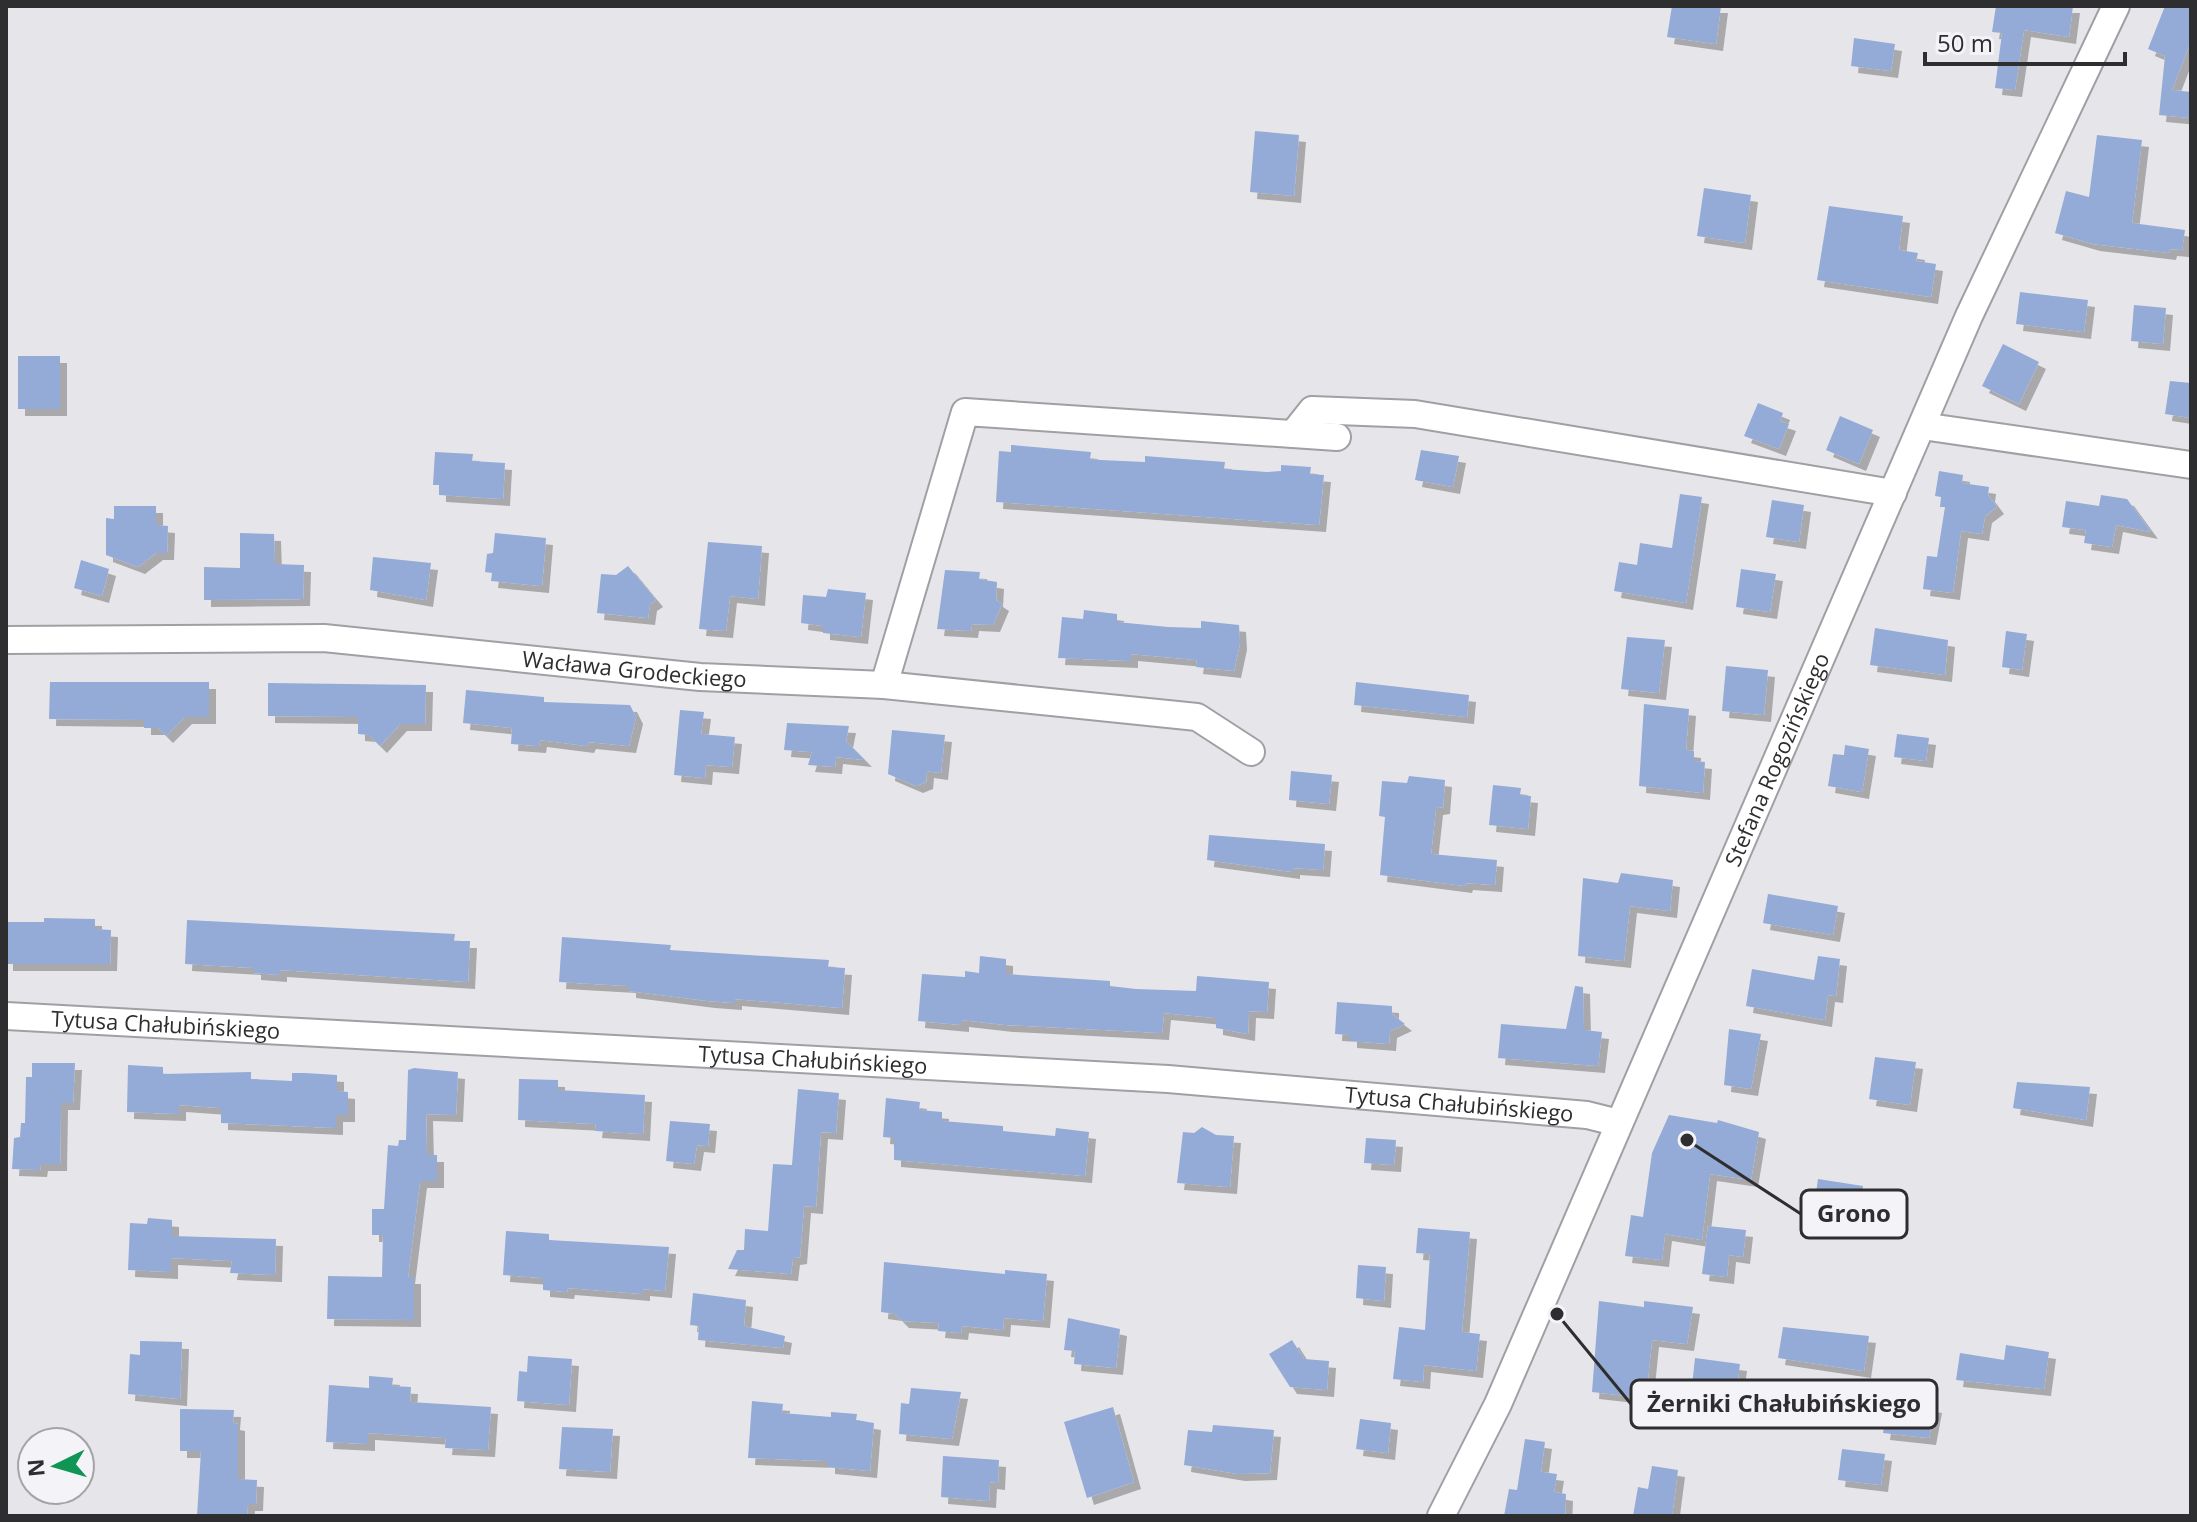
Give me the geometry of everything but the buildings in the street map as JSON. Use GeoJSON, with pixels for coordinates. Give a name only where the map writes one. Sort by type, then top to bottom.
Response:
{"type":"FeatureCollection","features":[{"type":"Feature","properties":{"kind":"street","name":"Stefana Rogozińskiego"},"geometry":{"type":"LineString","coordinates":[[1441,1516],[1498,1404],[1969,316],[2116,6]]}},
{"type":"Feature","properties":{"kind":"street"},"geometry":{"type":"LineString","coordinates":[[1293,434],[1312,410],[1415,414],[1893,493]]}},
{"type":"Feature","properties":{"kind":"street"},"geometry":{"type":"LineString","coordinates":[[884,685],[965,412],[1337,437]]}},
{"type":"Feature","properties":{"kind":"street"},"geometry":{"type":"LineString","coordinates":[[1922,426],[2191,465]]}},
{"type":"Feature","properties":{"kind":"street","name":"Wacława Grodeckiego"},"geometry":{"type":"LineString","coordinates":[[6,640],[324,638],[700,677],[884,685],[1197,717],[1251,752]]}},
{"type":"Feature","properties":{"kind":"street","name":"Tytusa Chałubińskiego"},"geometry":{"type":"LineString","coordinates":[[6,1016],[1168,1079],[1587,1115],[1619,1123]]}},
{"type":"Feature","properties":{"kind":"place","name":"Grono"},"geometry":{"type":"Point","coordinates":[1687,1140]}},
{"type":"Feature","properties":{"kind":"place","name":"Żerniki Chałubińskiego"},"geometry":{"type":"Point","coordinates":[1557,1314]}}]}
